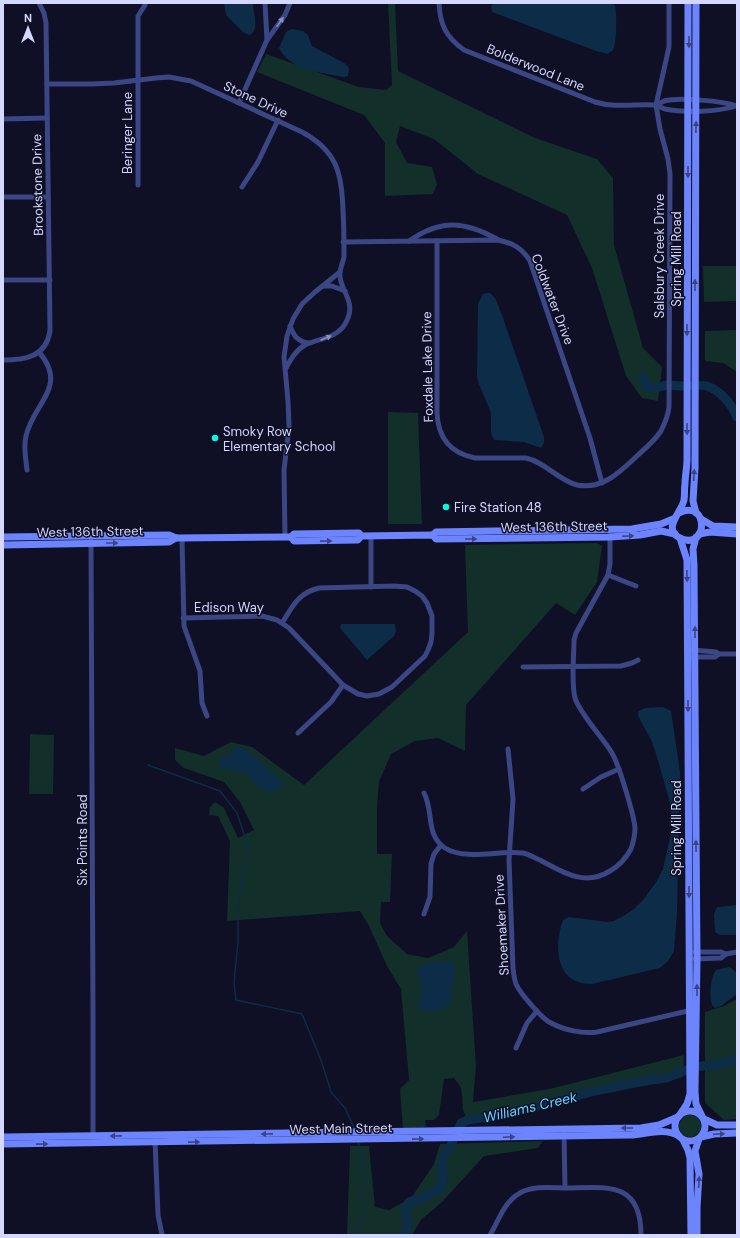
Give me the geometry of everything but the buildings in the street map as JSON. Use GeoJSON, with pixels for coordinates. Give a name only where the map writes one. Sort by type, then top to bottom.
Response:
{"type":"FeatureCollection","features":[{"type":"Feature","properties":{"kind":"street","name":"Brookstone Drive"},"geometry":{"type":"LineString","coordinates":[[39,3],[46,23],[50,280],[50,331],[47,342],[39,352]]}},
{"type":"Feature","properties":{"kind":"street"},"geometry":{"type":"LineString","coordinates":[[265,3],[267,40]]}},
{"type":"Feature","properties":{"kind":"street"},"geometry":{"type":"LineString","coordinates":[[239,103],[267,40],[285,15],[290,3]]}},
{"type":"Feature","properties":{"kind":"street","name":"Bolderwood Lane"},"geometry":{"type":"LineString","coordinates":[[439,3],[442,22],[447,33],[454,42],[464,50],[601,104],[656,105],[664,101],[693,100],[729,103],[737,106]]}},
{"type":"Feature","properties":{"kind":"street","name":"Salsbury Creek Drive"},"geometry":{"type":"LineString","coordinates":[[602,483],[617,474],[658,436],[668,415],[670,389],[670,174],[656,105],[669,47],[669,3]]}},
{"type":"Feature","properties":{"kind":"street","name":"Spring Mill Road"},"geometry":{"type":"LineString","coordinates":[[688,3],[693,100]]}},
{"type":"Feature","properties":{"kind":"street","name":"Spring Mill Road"},"geometry":{"type":"LineString","coordinates":[[696,3],[692,111],[691,390],[695,468],[693,501],[699,516]]}},
{"type":"Feature","properties":{"kind":"street","name":"Beringer Lane"},"geometry":{"type":"LineString","coordinates":[[138,185],[138,16],[145,5]]}},
{"type":"Feature","properties":{"kind":"street","name":"Stone Drive"},"geometry":{"type":"LineString","coordinates":[[47,84],[92,84],[169,77],[191,81],[314,138],[326,150],[338,169],[343,188],[344,257],[340,272],[342,284],[348,296],[350,308],[344,325],[335,334],[306,345],[296,353],[286,368]]}},
{"type":"Feature","properties":{"kind":"street","name":"Bolderwood Lane"},"geometry":{"type":"LineString","coordinates":[[656,105],[664,109],[692,111],[737,106]]}},
{"type":"Feature","properties":{"kind":"street"},"geometry":{"type":"LineString","coordinates":[[3,119],[47,118]]}},
{"type":"Feature","properties":{"kind":"street"},"geometry":{"type":"LineString","coordinates":[[242,187],[258,162],[278,120]]}},
{"type":"Feature","properties":{"kind":"street"},"geometry":{"type":"LineString","coordinates":[[3,197],[48,197]]}},
{"type":"Feature","properties":{"kind":"street"},"geometry":{"type":"LineString","coordinates":[[408,241],[422,232],[440,226],[454,225],[467,226],[484,232],[498,240]]}},
{"type":"Feature","properties":{"kind":"street","name":"Coldwater Drive"},"geometry":{"type":"LineString","coordinates":[[344,242],[498,240],[516,245],[530,261],[590,438],[602,483]]}},
{"type":"Feature","properties":{"kind":"street","name":"Foxdale Lake Drive"},"geometry":{"type":"LineString","coordinates":[[437,241],[436,414],[437,424],[444,441],[450,447],[475,458],[526,458],[538,462],[576,485],[593,485],[602,483]]}},
{"type":"Feature","properties":{"kind":"street"},"geometry":{"type":"LineString","coordinates":[[288,537],[284,470],[289,427],[284,356],[285,345],[290,326],[302,304],[340,272]]}},
{"type":"Feature","properties":{"kind":"street"},"geometry":{"type":"LineString","coordinates":[[3,280],[50,280]]}},
{"type":"Feature","properties":{"kind":"street"},"geometry":{"type":"LineString","coordinates":[[323,286],[332,286],[345,291]]}},
{"type":"Feature","properties":{"kind":"street"},"geometry":{"type":"LineString","coordinates":[[290,326],[296,338],[310,344]]}},
{"type":"Feature","properties":{"kind":"street"},"geometry":{"type":"LineString","coordinates":[[3,360],[28,358],[39,352],[45,359],[51,376],[51,382],[46,396],[32,418],[26,436],[24,449],[27,470]]}},
{"type":"Feature","properties":{"kind":"street","name":"Spring Mill Road"},"geometry":{"type":"LineString","coordinates":[[678,513],[684,499],[691,390]]}},
{"type":"Feature","properties":{"kind":"street"},"geometry":{"type":"LineString","coordinates":[[737,527],[713,526],[688,510],[678,513],[674,519],[672,527],[678,536],[688,540],[710,532],[737,534]]}},
{"type":"Feature","properties":{"kind":"street"},"geometry":{"type":"LineString","coordinates":[[697,536],[702,527],[699,516]]}},
{"type":"Feature","properties":{"kind":"street","name":"West 136th Street"},"geometry":{"type":"LineString","coordinates":[[610,533],[653,526],[674,519]]}},
{"type":"Feature","properties":{"kind":"street","name":"West 136th Street"},"geometry":{"type":"LineString","coordinates":[[3,545],[169,535],[179,538],[288,537],[294,534],[359,533],[361,536],[433,535],[436,532],[610,533],[640,535],[661,531],[678,536]]}},
{"type":"Feature","properties":{"kind":"street"},"geometry":{"type":"LineString","coordinates":[[424,793],[429,807],[431,829],[435,838],[441,845],[450,850],[460,853],[526,854],[568,875],[576,877],[593,878],[602,876],[614,869],[623,861],[630,851],[635,833],[633,815],[613,754],[578,706],[575,698],[574,640],[576,633],[608,575],[610,564],[610,533]]}},
{"type":"Feature","properties":{"kind":"street"},"geometry":{"type":"LineString","coordinates":[[371,536],[371,587]]}},
{"type":"Feature","properties":{"kind":"street","name":"Spring Mill Road"},"geometry":{"type":"LineString","coordinates":[[678,536],[687,560],[691,654],[697,955],[693,1009]]}},
{"type":"Feature","properties":{"kind":"street","name":"Spring Mill Road"},"geometry":{"type":"LineString","coordinates":[[679,1116],[689,1100],[693,1057],[693,1009],[689,955],[691,654],[693,549],[697,536]]}},
{"type":"Feature","properties":{"kind":"street","name":"West 136th Street"},"geometry":{"type":"LineString","coordinates":[[3,537],[91,540]]}},
{"type":"Feature","properties":{"kind":"street"},"geometry":{"type":"LineString","coordinates":[[179,538],[185,632],[200,671],[202,703],[207,716]]}},
{"type":"Feature","properties":{"kind":"street","name":"Six Points Road"},"geometry":{"type":"LineString","coordinates":[[91,540],[94,1013],[93,1140]]}},
{"type":"Feature","properties":{"kind":"street"},"geometry":{"type":"LineString","coordinates":[[608,575],[636,586]]}},
{"type":"Feature","properties":{"kind":"street"},"geometry":{"type":"LineString","coordinates":[[282,622],[299,598],[306,592],[319,588],[394,586],[407,588],[415,590],[422,596],[430,609],[432,616],[431,642],[424,656],[392,687],[385,692],[367,696],[358,694],[343,685],[331,702],[298,733]]}},
{"type":"Feature","properties":{"kind":"street","name":"Edison Way"},"geometry":{"type":"LineString","coordinates":[[183,618],[262,616],[282,622],[343,685]]}},
{"type":"Feature","properties":{"kind":"street"},"geometry":{"type":"LineString","coordinates":[[691,654],[715,657],[719,654],[737,654]]}},
{"type":"Feature","properties":{"kind":"street"},"geometry":{"type":"LineString","coordinates":[[523,667],[621,666],[638,660]]}},
{"type":"Feature","properties":{"kind":"street","name":"Shoemaker Drive"},"geometry":{"type":"LineString","coordinates":[[508,749],[513,799],[509,853],[509,888],[514,977],[516,985],[545,1019],[554,1025],[586,1032],[597,1032],[693,1009]]}},
{"type":"Feature","properties":{"kind":"street"},"geometry":{"type":"LineString","coordinates":[[583,789],[601,776],[619,769]]}},
{"type":"Feature","properties":{"kind":"street"},"geometry":{"type":"LineString","coordinates":[[424,914],[430,897],[430,864],[434,854],[441,845]]}},
{"type":"Feature","properties":{"kind":"street"},"geometry":{"type":"LineString","coordinates":[[689,955],[721,958],[726,954],[737,952]]}},
{"type":"Feature","properties":{"kind":"street"},"geometry":{"type":"LineString","coordinates":[[516,1048],[527,1023],[538,1011]]}},
{"type":"Feature","properties":{"kind":"street","name":"Spring Mill Road"},"geometry":{"type":"LineString","coordinates":[[692,1078],[696,1102],[703,1117]]}},
{"type":"Feature","properties":{"kind":"street"},"geometry":{"type":"LineString","coordinates":[[691,1235],[690,1158],[687,1148],[675,1127],[679,1116],[682,1113],[694,1111],[719,1125],[737,1125]]}},
{"type":"Feature","properties":{"kind":"street","name":"West Main Street"},"geometry":{"type":"LineString","coordinates":[[3,1144],[93,1140],[564,1132],[650,1127],[663,1124],[679,1116]]}},
{"type":"Feature","properties":{"kind":"street"},"geometry":{"type":"LineString","coordinates":[[697,1235],[699,1174],[695,1152],[700,1138],[706,1130],[706,1124],[703,1117]]}},
{"type":"Feature","properties":{"kind":"street","name":"West Main Street"},"geometry":{"type":"LineString","coordinates":[[564,1132],[630,1135],[666,1131],[681,1138]]}},
{"type":"Feature","properties":{"kind":"street"},"geometry":{"type":"LineString","coordinates":[[564,1132],[565,1188]]}},
{"type":"Feature","properties":{"kind":"street"},"geometry":{"type":"LineString","coordinates":[[681,1138],[689,1142],[714,1134],[737,1133]]}},
{"type":"Feature","properties":{"kind":"street","name":"West Main Street"},"geometry":{"type":"LineString","coordinates":[[3,1137],[93,1140]]}},
{"type":"Feature","properties":{"kind":"street"},"geometry":{"type":"LineString","coordinates":[[155,1139],[158,1215],[162,1235]]}},
{"type":"Feature","properties":{"kind":"street"},"geometry":{"type":"LineString","coordinates":[[490,1235],[510,1201],[528,1190],[538,1188],[606,1187],[622,1192],[637,1207],[640,1216],[641,1235]]}},
{"type":"Feature","properties":{"kind":"green space"},"geometry":{"type":"Polygon","coordinates":[[[388,3],[395,3],[398,71],[535,138],[597,159],[613,178],[614,245],[643,348],[662,367],[658,401],[642,398],[626,376],[592,268],[567,215],[478,174],[434,139],[400,126],[396,142],[407,163],[432,167],[437,184],[433,194],[385,196],[385,143],[364,115],[257,72],[266,54],[359,87],[386,90],[392,85],[388,3]]]}},
{"type":"Feature","properties":{"kind":"green space"},"geometry":{"type":"Polygon","coordinates":[[[703,266],[737,266],[737,301],[704,302],[703,266]]]}},
{"type":"Feature","properties":{"kind":"green space"},"geometry":{"type":"Polygon","coordinates":[[[737,330],[737,372],[723,363],[705,361],[705,331],[737,330]]]}},
{"type":"Feature","properties":{"kind":"green space"},"geometry":{"type":"Polygon","coordinates":[[[388,412],[418,413],[422,524],[388,524],[388,412]]]}},
{"type":"Feature","properties":{"kind":"green space"},"geometry":{"type":"Polygon","coordinates":[[[597,543],[602,546],[597,582],[575,615],[556,603],[466,705],[465,751],[438,738],[415,741],[391,754],[379,782],[377,807],[377,854],[392,854],[390,902],[381,902],[380,923],[387,936],[407,954],[428,958],[454,947],[467,931],[476,1066],[473,1102],[549,1089],[684,1055],[683,1077],[667,1082],[611,1091],[505,1118],[471,1123],[463,1110],[462,1094],[459,1085],[454,1078],[444,1079],[439,1115],[434,1120],[425,1120],[426,1127],[403,1129],[400,1089],[409,1080],[401,989],[387,966],[369,926],[360,911],[227,921],[230,841],[218,816],[209,815],[210,807],[215,802],[224,808],[238,838],[254,830],[240,802],[224,782],[184,768],[175,760],[175,748],[204,756],[231,742],[252,747],[304,785],[468,632],[465,545],[597,543]]]}},
{"type":"Feature","properties":{"kind":"green space"},"geometry":{"type":"Polygon","coordinates":[[[30,734],[54,735],[53,794],[29,794],[30,734]]]}},
{"type":"Feature","properties":{"kind":"green space"},"geometry":{"type":"Polygon","coordinates":[[[737,999],[737,1119],[724,1120],[705,1103],[705,1012],[724,1006],[737,999]]]}},
{"type":"Feature","properties":{"kind":"green space"},"geometry":{"type":"Polygon","coordinates":[[[690,1115],[698,1118],[701,1126],[698,1134],[690,1137],[682,1134],[679,1126],[682,1118],[690,1115]]]}},
{"type":"Feature","properties":{"kind":"green space"},"geometry":{"type":"Polygon","coordinates":[[[543,1141],[538,1148],[484,1156],[442,1202],[421,1220],[412,1235],[347,1235],[350,1146],[369,1146],[375,1207],[389,1210],[411,1198],[434,1164],[440,1144],[543,1141]]]}},
{"type":"Feature","properties":{"kind":"water"},"geometry":{"type":"Polygon","coordinates":[[[224,3],[253,3],[255,29],[250,35],[244,33],[226,15],[224,3]]]}},
{"type":"Feature","properties":{"kind":"water"},"geometry":{"type":"Polygon","coordinates":[[[494,3],[610,3],[615,5],[616,14],[616,35],[613,50],[608,54],[596,51],[492,12],[491,6],[494,3]]]}},
{"type":"Feature","properties":{"kind":"water"},"geometry":{"type":"Polygon","coordinates":[[[292,29],[303,31],[308,35],[312,46],[346,64],[349,68],[348,76],[343,77],[316,72],[291,62],[284,56],[279,48],[286,32],[292,29]]]}},
{"type":"Feature","properties":{"kind":"water"},"geometry":{"type":"Polygon","coordinates":[[[490,293],[495,298],[502,315],[544,437],[544,443],[541,448],[524,442],[494,440],[491,434],[491,413],[477,377],[478,304],[483,294],[490,293]]]}},
{"type":"Feature","properties":{"kind":"water"},"geometry":{"type":"Polygon","coordinates":[[[341,624],[395,624],[396,631],[394,636],[367,660],[340,628],[341,624]]]}},
{"type":"Feature","properties":{"kind":"water"},"geometry":{"type":"Polygon","coordinates":[[[663,707],[671,711],[680,772],[677,913],[674,951],[668,961],[660,968],[592,984],[580,983],[571,978],[564,971],[560,962],[558,942],[563,920],[569,917],[607,922],[614,921],[634,909],[643,900],[657,881],[663,869],[672,829],[671,806],[652,742],[638,716],[638,712],[646,708],[663,707]]]}},
{"type":"Feature","properties":{"kind":"water"},"geometry":{"type":"Polygon","coordinates":[[[237,746],[247,750],[282,781],[282,785],[277,791],[269,791],[258,787],[243,772],[221,768],[219,758],[229,755],[237,746]]]}},
{"type":"Feature","properties":{"kind":"water"},"geometry":{"type":"Polygon","coordinates":[[[737,905],[737,935],[720,935],[715,932],[714,914],[717,907],[737,905]]]}},
{"type":"Feature","properties":{"kind":"water"},"geometry":{"type":"Polygon","coordinates":[[[434,962],[453,962],[455,968],[450,1004],[447,1007],[440,1009],[420,1010],[418,1007],[422,992],[417,969],[425,964],[434,962]]]}},
{"type":"Feature","properties":{"kind":"water"},"geometry":{"type":"Polygon","coordinates":[[[728,967],[737,973],[737,994],[721,1006],[715,1008],[712,1005],[711,997],[712,978],[716,970],[728,967]]]}},
{"type":"Feature","properties":{"kind":"waterway","name":"Williams Creek"},"geometry":{"type":"LineString","coordinates":[[643,377],[645,384],[651,388],[667,385],[701,385],[712,388],[725,398],[737,417]]}},
{"type":"Feature","properties":{"kind":"waterway"},"geometry":{"type":"LineString","coordinates":[[148,765],[220,791],[237,813],[248,846],[241,882],[238,912],[238,942],[234,983],[236,1000],[302,1014],[321,1060],[331,1092],[345,1108],[355,1130]]}},
{"type":"Feature","properties":{"kind":"waterway","name":"Williams Creek"},"geometry":{"type":"LineString","coordinates":[[402,1235],[406,1231],[409,1223],[405,1212],[409,1202],[422,1198],[442,1187],[443,1157],[451,1145],[461,1123],[468,1120],[507,1114],[595,1091],[667,1078],[680,1072],[702,1066],[716,1065],[737,1059]]}},
{"type":"Feature","properties":{"kind":"waterway"},"geometry":{"type":"LineString","coordinates":[[357,1235],[365,1205],[358,1195],[364,1188],[365,1176],[361,1172],[362,1161],[358,1141]]}},
{"type":"Feature","properties":{"kind":"place","name":"Smoky Row Elementary School"},"geometry":{"type":"Point","coordinates":[215,438]}},
{"type":"Feature","properties":{"kind":"place","name":"Fire Station 48"},"geometry":{"type":"Point","coordinates":[446,507]}}]}
